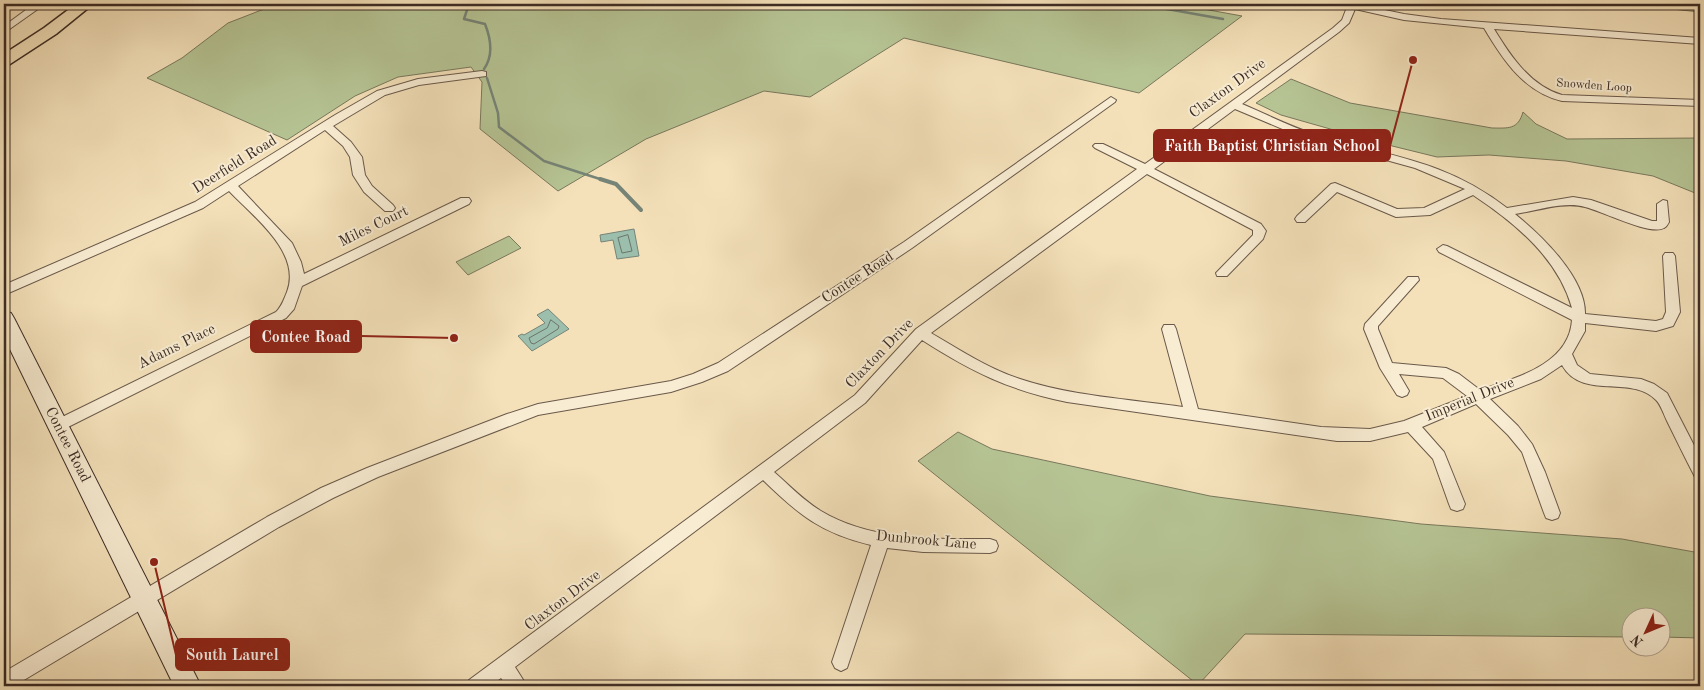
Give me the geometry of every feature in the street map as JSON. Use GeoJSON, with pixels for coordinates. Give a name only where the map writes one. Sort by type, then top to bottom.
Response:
{"type":"FeatureCollection","features":[{"type":"Feature","properties":{"kind":"main road"},"geometry":{"type":"LineString","coordinates":[[4,46],[62,4]]}},
{"type":"Feature","properties":{"kind":"main road"},"geometry":{"type":"LineString","coordinates":[[4,61],[50,31],[85,4]]}},
{"type":"Feature","properties":{"kind":"street"},"geometry":{"type":"LineString","coordinates":[[4,30],[40,4]]}},
{"type":"Feature","properties":{"kind":"street"},"geometry":{"type":"LineString","coordinates":[[1348,5],[1404,17],[1488,27],[1700,41]]}},
{"type":"Feature","properties":{"kind":"street","name":"Claxton Drive"},"geometry":{"type":"LineString","coordinates":[[475,686],[860,399],[921,333],[1336,30],[1346,21],[1348,5]]}},
{"type":"Feature","properties":{"kind":"street","name":"Snowden Loop"},"geometry":{"type":"LineString","coordinates":[[1488,27],[1500,47],[1517,67],[1541,91],[1551,96],[1700,103]]}},
{"type":"Feature","properties":{"kind":"street","name":"Deerfield Road"},"geometry":{"type":"LineString","coordinates":[[4,290],[183,213],[231,186],[366,100],[400,86],[427,80],[482,74]]}},
{"type":"Feature","properties":{"kind":"street","name":"Contee Road"},"geometry":{"type":"LineString","coordinates":[[144,598],[247,537],[327,493],[424,452],[531,410],[570,402],[670,388],[699,379],[718,370],[908,245],[1111,100]]}},
{"type":"Feature","properties":{"kind":"street","name":"Imperial Drive"},"geometry":{"type":"LineString","coordinates":[[921,333],[986,372],[1033,389],[1079,398],[1317,432],[1359,435],[1387,432],[1477,398],[1544,370],[1565,354],[1577,334],[1580,318],[1579,300],[1562,270],[1547,251],[1504,212],[1473,190],[1424,166],[1314,138],[1235,104]]}},
{"type":"Feature","properties":{"kind":"street"},"geometry":{"type":"LineString","coordinates":[[326,125],[347,144],[356,157],[359,175],[368,189],[389,208]]}},
{"type":"Feature","properties":{"kind":"street"},"geometry":{"type":"LineString","coordinates":[[1099,146],[1257,227],[1259,236],[1222,272]]}},
{"type":"Feature","properties":{"kind":"street"},"geometry":{"type":"LineString","coordinates":[[231,186],[288,246],[295,262],[298,276],[296,283]]}},
{"type":"Feature","properties":{"kind":"street"},"geometry":{"type":"LineString","coordinates":[[1301,219],[1335,187],[1396,213],[1426,212],[1473,190]]}},
{"type":"Feature","properties":{"kind":"street","name":"Miles Court"},"geometry":{"type":"LineString","coordinates":[[296,283],[465,201]]}},
{"type":"Feature","properties":{"kind":"street"},"geometry":{"type":"LineString","coordinates":[[1504,212],[1573,201],[1587,203],[1651,225],[1660,225],[1664,222],[1662,204]]}},
{"type":"Feature","properties":{"kind":"street"},"geometry":{"type":"LineString","coordinates":[[1443,249],[1580,318],[1656,326],[1666,324],[1671,319],[1673,312],[1669,256]]}},
{"type":"Feature","properties":{"kind":"street"},"geometry":{"type":"LineString","coordinates":[[1402,391],[1387,368],[1371,329],[1372,324],[1413,280]]}},
{"type":"Feature","properties":{"kind":"street","name":"Adams Place"},"geometry":{"type":"LineString","coordinates":[[57,426],[181,362],[281,315],[287,309],[296,283]]}},
{"type":"Feature","properties":{"kind":"street","name":"Contee Road"},"geometry":{"type":"LineString","coordinates":[[6,327],[188,686]]}},
{"type":"Feature","properties":{"kind":"street"},"geometry":{"type":"LineString","coordinates":[[1169,330],[1192,413]]}},
{"type":"Feature","properties":{"kind":"street"},"geometry":{"type":"LineString","coordinates":[[1565,354],[1572,368],[1581,376],[1590,379],[1641,384],[1651,388],[1662,397],[1700,472]]}},
{"type":"Feature","properties":{"kind":"street"},"geometry":{"type":"LineString","coordinates":[[1387,368],[1446,373],[1477,398],[1524,442],[1552,513]]}},
{"type":"Feature","properties":{"kind":"street"},"geometry":{"type":"LineString","coordinates":[[1410,424],[1439,456],[1457,504]]}},
{"type":"Feature","properties":{"kind":"street","name":"Dunbrook Lane"},"geometry":{"type":"LineString","coordinates":[[763,471],[801,506],[816,517],[843,530],[882,540],[950,546],[990,546]]}},
{"type":"Feature","properties":{"kind":"street"},"geometry":{"type":"LineString","coordinates":[[841,662],[882,540]]}},
{"type":"Feature","properties":{"kind":"street"},"geometry":{"type":"LineString","coordinates":[[4,682],[144,598]]}},
{"type":"Feature","properties":{"kind":"street"},"geometry":{"type":"LineString","coordinates":[[503,666],[518,686]]}},
{"type":"Feature","properties":{"kind":"green space"},"geometry":{"type":"Polygon","coordinates":[[[277,4],[1176,4],[1242,16],[1139,93],[904,38],[810,97],[764,91],[646,139],[558,191],[480,129],[482,82],[471,67],[398,77],[355,96],[287,140],[147,78],[182,58],[228,23],[277,4]]]}},
{"type":"Feature","properties":{"kind":"green space"},"geometry":{"type":"Polygon","coordinates":[[[1624,4],[1700,4],[1700,12],[1624,4]]]}},
{"type":"Feature","properties":{"kind":"green space"},"geometry":{"type":"Polygon","coordinates":[[[1291,79],[1350,103],[1492,128],[1512,127],[1521,118],[1523,112],[1536,124],[1567,139],[1700,138],[1700,195],[1653,176],[1566,161],[1489,155],[1437,157],[1281,115],[1256,103],[1291,79]]]}},
{"type":"Feature","properties":{"kind":"green space"},"geometry":{"type":"Polygon","coordinates":[[[509,236],[521,248],[468,275],[456,262],[509,236]]]}},
{"type":"Feature","properties":{"kind":"green space"},"geometry":{"type":"Polygon","coordinates":[[[958,432],[992,449],[1210,496],[1421,524],[1622,539],[1700,553],[1700,638],[1672,637],[1672,608],[1622,608],[1622,637],[1245,634],[1198,685],[918,461],[958,432]]]}},
{"type":"Feature","properties":{"kind":"water"},"geometry":{"type":"Polygon","coordinates":[[[634,229],[639,256],[617,259],[613,240],[601,242],[600,235],[634,229]]]}},
{"type":"Feature","properties":{"kind":"water"},"geometry":{"type":"Polygon","coordinates":[[[548,309],[569,329],[532,351],[518,336],[524,335],[545,323],[537,315],[548,309]]]}},
{"type":"Feature","properties":{"kind":"waterway"},"geometry":{"type":"LineString","coordinates":[[469,4],[464,19],[485,24],[489,35],[490,53],[484,69]]}},
{"type":"Feature","properties":{"kind":"waterway"},"geometry":{"type":"LineString","coordinates":[[1139,4],[1223,19]]}},
{"type":"Feature","properties":{"kind":"waterway"},"geometry":{"type":"LineString","coordinates":[[487,78],[498,113],[499,127],[544,161],[603,180]]}},
{"type":"Feature","properties":{"kind":"waterway"},"geometry":{"type":"LineString","coordinates":[[600,179],[616,184],[641,210]]}},
{"type":"Feature","properties":{"kind":"place","name":"Faith Baptist Christian School"},"geometry":{"type":"Point","coordinates":[1413,60]}},
{"type":"Feature","properties":{"kind":"place","name":"Contee Road"},"geometry":{"type":"Point","coordinates":[454,338]}},
{"type":"Feature","properties":{"kind":"place","name":"South Laurel"},"geometry":{"type":"Point","coordinates":[154,562]}}]}
